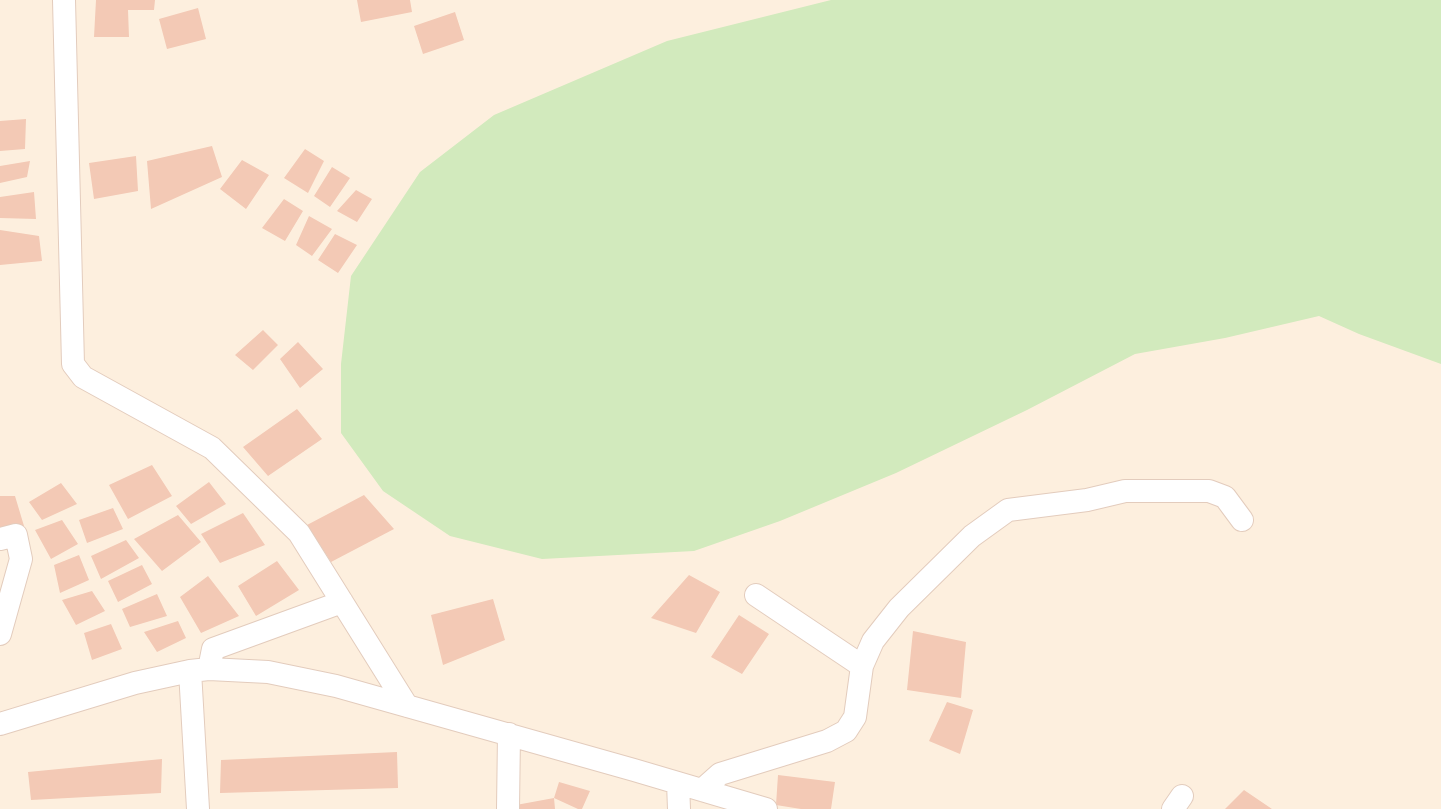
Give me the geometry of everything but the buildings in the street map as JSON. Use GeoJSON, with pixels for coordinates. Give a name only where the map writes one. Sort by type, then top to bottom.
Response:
{"type":"FeatureCollection","features":[{"type":"Feature","properties":{"kind":"street"},"geometry":{"type":"LineString","coordinates":[[64,0],[73,364],[83,377],[212,448],[299,533],[407,706]]}},
{"type":"Feature","properties":{"kind":"street"},"geometry":{"type":"LineString","coordinates":[[702,790],[720,774],[827,741],[846,731],[855,717],[862,666],[873,641],[899,608],[972,536],[1008,510],[1087,500],[1125,491],[1209,491],[1226,497],[1242,520]]}},
{"type":"Feature","properties":{"kind":"street"},"geometry":{"type":"LineString","coordinates":[[0,540],[16,535],[21,559],[0,634]]}},
{"type":"Feature","properties":{"kind":"street"},"geometry":{"type":"LineString","coordinates":[[756,595],[862,666]]}},
{"type":"Feature","properties":{"kind":"street"},"geometry":{"type":"LineString","coordinates":[[198,809],[199,670],[213,648],[342,602]]}},
{"type":"Feature","properties":{"kind":"street"},"geometry":{"type":"LineString","coordinates":[[0,724],[135,683],[199,670],[268,672],[336,686],[509,734],[766,809]]}},
{"type":"Feature","properties":{"kind":"street"},"geometry":{"type":"LineString","coordinates":[[508,809],[509,734]]}},
{"type":"Feature","properties":{"kind":"street"},"geometry":{"type":"LineString","coordinates":[[678,783],[679,809]]}},
{"type":"Feature","properties":{"kind":"green space"},"geometry":{"type":"Polygon","coordinates":[[[831,0],[1441,0],[1441,364],[1359,334],[1319,316],[1225,338],[1135,354],[1027,410],[896,473],[780,521],[694,551],[542,559],[450,536],[383,491],[341,433],[341,364],[351,276],[420,172],[494,115],[667,41],[831,0]]]}}]}
